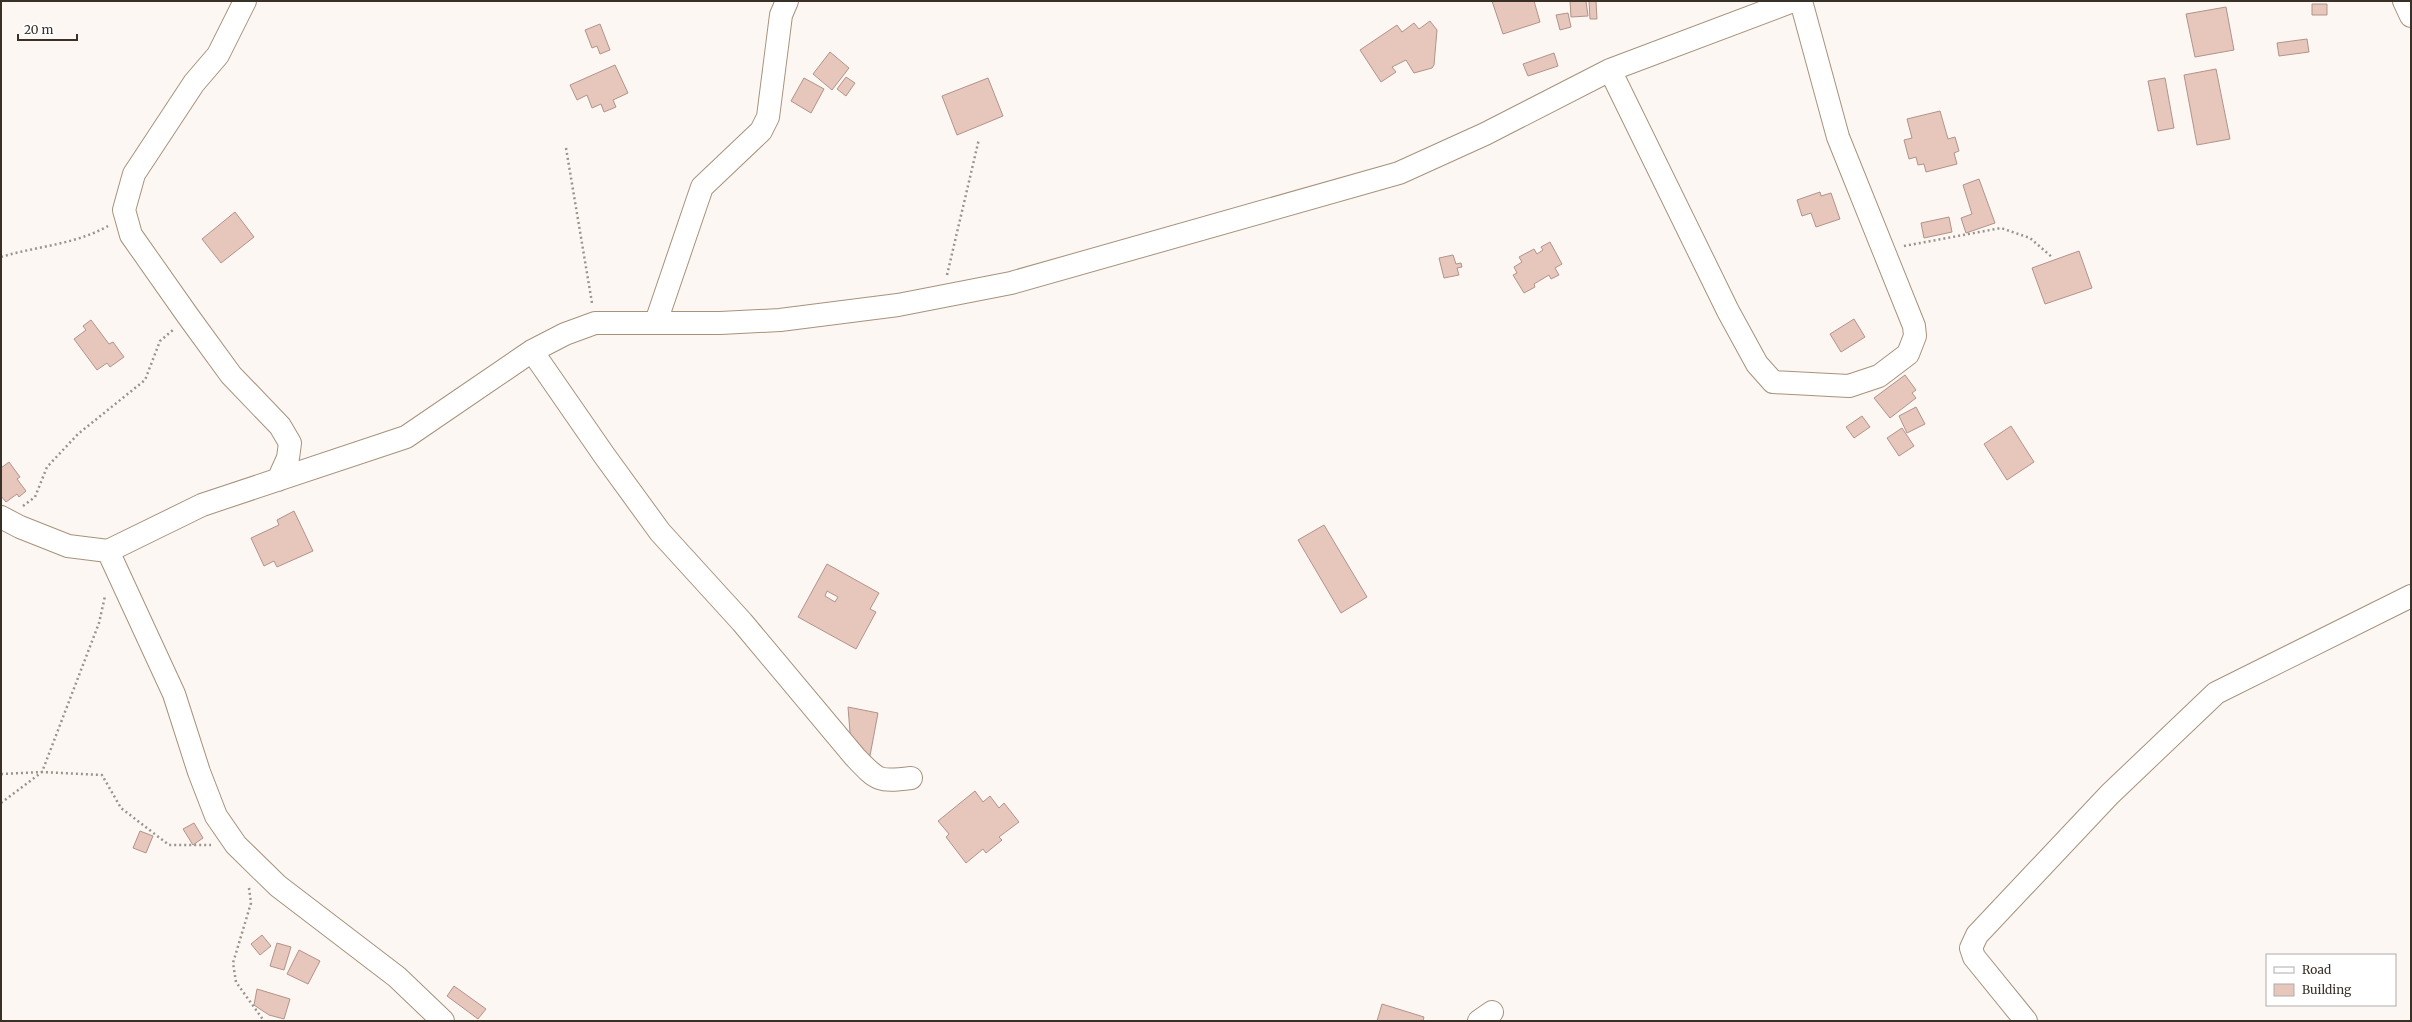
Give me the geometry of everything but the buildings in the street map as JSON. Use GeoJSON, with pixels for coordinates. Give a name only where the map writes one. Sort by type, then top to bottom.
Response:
{"type":"FeatureCollection","features":[{"type":"Feature","properties":{"kind":"street"},"geometry":{"type":"LineString","coordinates":[[245,1],[218,55],[194,83],[134,174],[124,210],[131,235],[188,316],[231,374],[280,426],[290,443],[288,458],[278,480]]}},
{"type":"Feature","properties":{"kind":"street"},"geometry":{"type":"LineString","coordinates":[[656,322],[702,187],[761,131],[768,117],[781,15],[787,1]]}},
{"type":"Feature","properties":{"kind":"street"},"geometry":{"type":"LineString","coordinates":[[3,518],[20,527],[68,546],[110,557],[202,505],[406,437],[532,351],[566,334],[595,323],[720,323],[780,320],[898,305],[1011,283],[1399,173],[1485,134],[1610,70],[1793,1]]}},
{"type":"Feature","properties":{"kind":"street"},"geometry":{"type":"LineString","coordinates":[[1610,70],[1728,311],[1757,364],[1774,382],[1849,386],[1879,376],[1908,354],[1915,336],[1914,326],[1838,137],[1801,1]]}},
{"type":"Feature","properties":{"kind":"street"},"geometry":{"type":"LineString","coordinates":[[2404,1],[2411,16]]}},
{"type":"Feature","properties":{"kind":"street"},"geometry":{"type":"LineString","coordinates":[[532,351],[604,456],[660,532],[742,622],[854,757],[873,776],[884,781],[911,778]]}},
{"type":"Feature","properties":{"kind":"street"},"geometry":{"type":"LineString","coordinates":[[110,557],[174,694],[199,772],[216,816],[241,849],[278,886],[397,977],[443,1021]]}},
{"type":"Feature","properties":{"kind":"street"},"geometry":{"type":"LineString","coordinates":[[2026,1021],[1974,957],[1971,948],[1977,935],[2110,794],[2216,693],[2411,596]]}},
{"type":"Feature","properties":{"kind":"path"},"geometry":{"type":"LineString","coordinates":[[942,296],[979,139]]}},
{"type":"Feature","properties":{"kind":"path"},"geometry":{"type":"LineString","coordinates":[[566,148],[595,323]]}},
{"type":"Feature","properties":{"kind":"path"},"geometry":{"type":"LineString","coordinates":[[1,257],[25,250],[60,245],[107,227],[124,210]]}},
{"type":"Feature","properties":{"kind":"path"},"geometry":{"type":"LineString","coordinates":[[1883,250],[2001,228],[2030,238],[2053,258]]}},
{"type":"Feature","properties":{"kind":"path"},"geometry":{"type":"LineString","coordinates":[[3,518],[35,497],[47,467],[78,434],[145,380],[160,342],[188,316]]}},
{"type":"Feature","properties":{"kind":"path"},"geometry":{"type":"LineString","coordinates":[[1,803],[42,772],[99,623],[110,557]]}},
{"type":"Feature","properties":{"kind":"path"},"geometry":{"type":"LineString","coordinates":[[1,774],[42,772],[102,775],[121,808],[169,845],[241,849],[251,903],[233,963],[236,982],[264,1021]]}}]}
